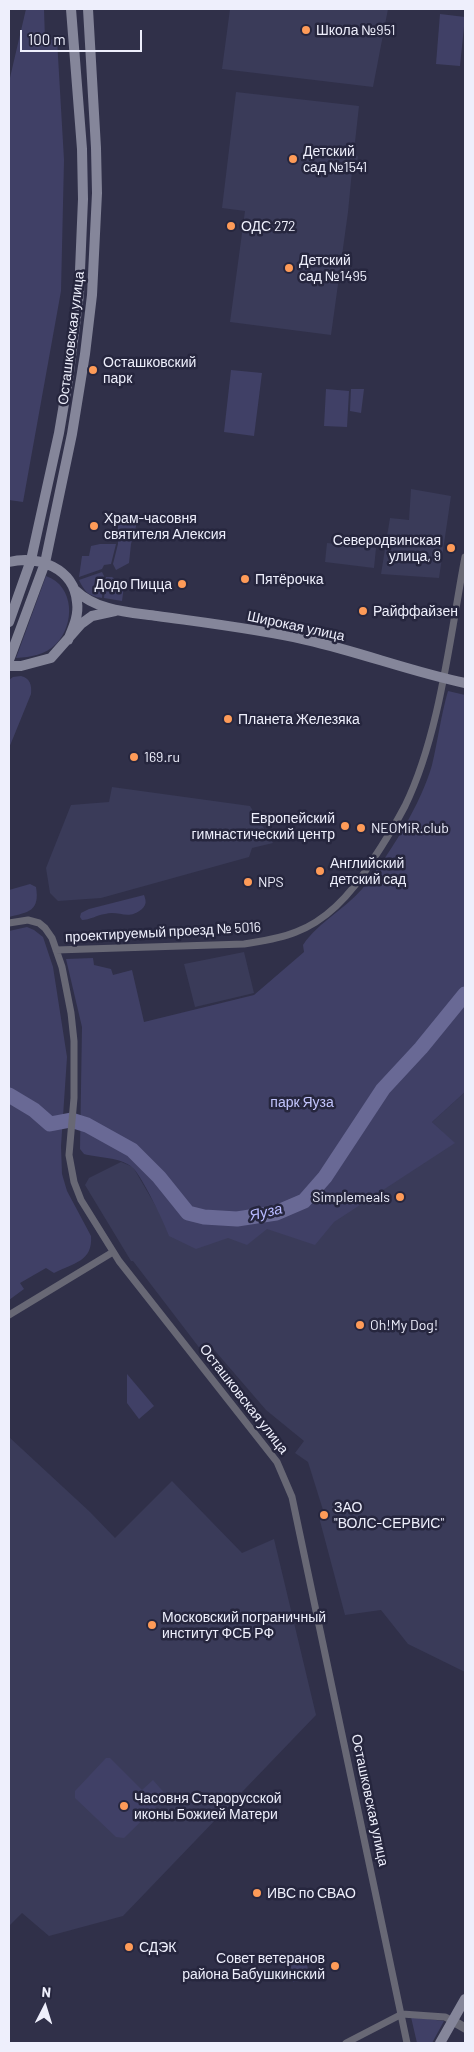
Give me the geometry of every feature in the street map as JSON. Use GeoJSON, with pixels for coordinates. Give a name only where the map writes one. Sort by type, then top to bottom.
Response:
{"type":"FeatureCollection","features":[{"type":"Feature","properties":{"kind":"main road","name":"Осташковская улица"},"geometry":{"type":"LineString","coordinates":[[9,622],[31,560],[60,433],[79,294],[82,149],[71,9]]}},
{"type":"Feature","properties":{"kind":"main road","name":"Осташковская улица"},"geometry":{"type":"LineString","coordinates":[[9,660],[45,563],[72,434],[85,354],[92,295],[97,193],[88,9]]}},
{"type":"Feature","properties":{"kind":"main road"},"geometry":{"type":"LineString","coordinates":[[9,562],[20,559],[45,563],[55,567],[69,578],[75,590],[78,603],[77,616],[68,640]]}},
{"type":"Feature","properties":{"kind":"main road"},"geometry":{"type":"LineString","coordinates":[[75,590],[85,599],[119,611]]}},
{"type":"Feature","properties":{"kind":"main road"},"geometry":{"type":"LineString","coordinates":[[9,666],[22,666],[51,658],[80,624],[92,616],[119,611]]}},
{"type":"Feature","properties":{"kind":"main road","name":"Широкая улица"},"geometry":{"type":"LineString","coordinates":[[119,611],[307,640],[465,683]]}},
{"type":"Feature","properties":{"kind":"main road"},"geometry":{"type":"LineString","coordinates":[[440,2043],[465,1998]]}},
{"type":"Feature","properties":{"kind":"street","name":"проектируемый проезд № 5016"},"geometry":{"type":"LineString","coordinates":[[56,950],[244,944],[272,940],[297,932],[337,905],[362,876],[405,805],[422,761],[436,712],[465,557]]}},
{"type":"Feature","properties":{"kind":"street","name":"Осташковская улица"},"geometry":{"type":"LineString","coordinates":[[9,923],[28,920],[39,923],[46,928],[64,974],[73,1027],[74,1098],[69,1145],[70,1168],[81,1200],[112,1252],[277,1462],[292,1498],[408,2043]]}},
{"type":"Feature","properties":{"kind":"street"},"geometry":{"type":"LineString","coordinates":[[9,1315],[112,1252]]}},
{"type":"Feature","properties":{"kind":"street"},"geometry":{"type":"LineString","coordinates":[[346,2043],[402,2014],[445,2018],[465,2028]]}},
{"type":"Feature","properties":{"kind":"shaded area","name":"Школа №951"},"geometry":{"type":"Polygon","coordinates":[[[230,9],[388,9],[373,87],[222,69],[230,9]]]}},
{"type":"Feature","properties":{"kind":"shaded area"},"geometry":{"type":"Polygon","coordinates":[[[236,92],[359,106],[354,151],[358,157],[356,166],[352,171],[331,335],[230,322],[245,211],[222,208],[236,92]]]}},
{"type":"Feature","properties":{"kind":"shaded area"},"geometry":{"type":"Polygon","coordinates":[[[411,489],[451,496],[439,578],[381,574],[390,518],[409,520],[411,489]]]}},
{"type":"Feature","properties":{"kind":"shaded area"},"geometry":{"type":"Polygon","coordinates":[[[327,543],[376,548],[374,568],[325,562],[327,543]]]}},
{"type":"Feature","properties":{"kind":"shaded area"},"geometry":{"type":"Polygon","coordinates":[[[112,787],[250,806],[273,843],[252,848],[249,857],[101,898],[58,901],[50,893],[46,868],[71,805],[109,802],[112,787]]]}},
{"type":"Feature","properties":{"kind":"shaded area"},"geometry":{"type":"Polygon","coordinates":[[[244,952],[254,993],[195,1007],[184,964],[244,952]]]}},
{"type":"Feature","properties":{"kind":"shaded area"},"geometry":{"type":"Polygon","coordinates":[[[465,1092],[465,1672],[408,1644],[381,1610],[345,1615],[320,1521],[323,1510],[308,1462],[295,1453],[304,1441],[266,1410],[210,1345],[201,1350],[133,1261],[131,1261],[85,1185],[89,1178],[121,1162],[133,1167],[165,1222],[454,1143],[432,1122],[465,1092]]]}},
{"type":"Feature","properties":{"kind":"shaded area","name":"Московский пограничный институт ФСБ РФ"},"geometry":{"type":"Polygon","coordinates":[[[9,1437],[90,1512],[115,1538],[172,1481],[242,1553],[274,1539],[316,1715],[123,1916],[49,1936],[22,1913],[9,1926],[9,1437]]]}},
{"type":"Feature","properties":{"kind":"green space"},"geometry":{"type":"Polygon","coordinates":[[[26,9],[44,9],[45,40],[57,39],[64,160],[61,291],[23,502],[9,500],[9,82],[26,9]]]}},
{"type":"Feature","properties":{"kind":"green space"},"geometry":{"type":"Polygon","coordinates":[[[440,14],[465,17],[460,66],[436,64],[440,14]]]}},
{"type":"Feature","properties":{"kind":"green space"},"geometry":{"type":"Polygon","coordinates":[[[231,370],[262,373],[254,436],[224,432],[231,370]]]}},
{"type":"Feature","properties":{"kind":"green space"},"geometry":{"type":"Polygon","coordinates":[[[326,389],[349,391],[347,427],[324,426],[326,389]]]}},
{"type":"Feature","properties":{"kind":"green space"},"geometry":{"type":"Polygon","coordinates":[[[351,389],[364,389],[361,413],[350,411],[351,389]]]}},
{"type":"Feature","properties":{"kind":"green space"},"geometry":{"type":"Polygon","coordinates":[[[134,513],[139,516],[131,544],[129,563],[116,570],[113,564],[118,544],[118,515],[134,513]]]}},
{"type":"Feature","properties":{"kind":"green space"},"geometry":{"type":"Polygon","coordinates":[[[116,544],[111,564],[104,565],[102,569],[79,577],[82,556],[89,556],[91,546],[116,544]]]}},
{"type":"Feature","properties":{"kind":"green space"},"geometry":{"type":"Polygon","coordinates":[[[102,572],[104,576],[102,598],[88,593],[79,580],[102,572]]]}},
{"type":"Feature","properties":{"kind":"green space"},"geometry":{"type":"Polygon","coordinates":[[[46,576],[56,581],[67,597],[69,617],[67,627],[52,648],[32,656],[16,658],[46,576]]]}},
{"type":"Feature","properties":{"kind":"green space"},"geometry":{"type":"Polygon","coordinates":[[[106,577],[112,577],[124,586],[122,601],[104,598],[106,577]]]}},
{"type":"Feature","properties":{"kind":"green space"},"geometry":{"type":"Polygon","coordinates":[[[21,676],[30,682],[31,694],[9,748],[9,680],[13,677],[21,676]]]}},
{"type":"Feature","properties":{"kind":"green space","name":"парк Яуза"},"geometry":{"type":"Polygon","coordinates":[[[448,691],[465,695],[465,1092],[432,1122],[455,1143],[334,1222],[315,1245],[267,1229],[247,1245],[228,1238],[196,1249],[169,1236],[147,1189],[132,1167],[121,1161],[84,1154],[80,1149],[82,1027],[66,959],[93,958],[94,965],[111,969],[113,975],[132,970],[144,1022],[254,995],[304,952],[303,945],[310,936],[359,893],[395,843],[421,796],[427,780],[448,691]]]}},
{"type":"Feature","properties":{"kind":"green space"},"geometry":{"type":"Polygon","coordinates":[[[30,884],[36,887],[37,895],[34,906],[27,912],[9,917],[9,890],[30,884]]]}},
{"type":"Feature","properties":{"kind":"green space"},"geometry":{"type":"Polygon","coordinates":[[[144,895],[145,906],[132,914],[110,913],[82,920],[80,917],[81,913],[89,909],[144,895]]]}},
{"type":"Feature","properties":{"kind":"green space"},"geometry":{"type":"Polygon","coordinates":[[[27,927],[43,937],[53,967],[67,1057],[61,1146],[62,1174],[67,1191],[91,1236],[91,1244],[89,1251],[81,1260],[54,1273],[46,1268],[20,1283],[24,1289],[9,1300],[9,931],[27,927]]]}},
{"type":"Feature","properties":{"kind":"green space"},"geometry":{"type":"Polygon","coordinates":[[[127,1374],[154,1406],[139,1419],[127,1403],[127,1374]]]}},
{"type":"Feature","properties":{"kind":"green space"},"geometry":{"type":"Polygon","coordinates":[[[106,1758],[110,1758],[142,1790],[153,1780],[167,1796],[124,1838],[116,1837],[75,1798],[75,1791],[106,1758]]]}},
{"type":"Feature","properties":{"kind":"green space"},"geometry":{"type":"Polygon","coordinates":[[[306,1960],[309,1974],[301,1976],[302,1980],[293,1982],[290,1964],[306,1960]]]}},
{"type":"Feature","properties":{"kind":"green space"},"geometry":{"type":"Polygon","coordinates":[[[411,2017],[444,2021],[432,2043],[417,2043],[411,2017]]]}},
{"type":"Feature","properties":{"kind":"waterway","name":"Яуза"},"geometry":{"type":"LineString","coordinates":[[9,1095],[34,1110],[50,1124],[71,1120],[87,1125],[132,1150],[159,1177],[188,1213],[204,1217],[237,1219],[276,1213],[304,1201],[325,1177],[383,1089],[421,1048],[465,994]]}},
{"type":"Feature","properties":{"kind":"place","name":"Школа №951"},"geometry":{"type":"Point","coordinates":[306,30]}},
{"type":"Feature","properties":{"kind":"place","name":"Детский сад №1541"},"geometry":{"type":"Point","coordinates":[293,159]}},
{"type":"Feature","properties":{"kind":"place","name":"ОДС 272"},"geometry":{"type":"Point","coordinates":[231,226]}},
{"type":"Feature","properties":{"kind":"place","name":"Детский сад №1495"},"geometry":{"type":"Point","coordinates":[289,268]}},
{"type":"Feature","properties":{"kind":"place","name":"Осташковский парк"},"geometry":{"type":"Point","coordinates":[93,370]}},
{"type":"Feature","properties":{"kind":"place","name":"Храм-часовня святителя Алексия"},"geometry":{"type":"Point","coordinates":[94,526]}},
{"type":"Feature","properties":{"kind":"place","name":"Северодвинская улица, 9"},"geometry":{"type":"Point","coordinates":[451,548]}},
{"type":"Feature","properties":{"kind":"place","name":"Пятёрочка"},"geometry":{"type":"Point","coordinates":[245,579]}},
{"type":"Feature","properties":{"kind":"place","name":"Додо Пицца"},"geometry":{"type":"Point","coordinates":[182,584]}},
{"type":"Feature","properties":{"kind":"place","name":"Райффайзен"},"geometry":{"type":"Point","coordinates":[363,611]}},
{"type":"Feature","properties":{"kind":"place","name":"Планета Железяка"},"geometry":{"type":"Point","coordinates":[228,719]}},
{"type":"Feature","properties":{"kind":"place","name":"169.ru"},"geometry":{"type":"Point","coordinates":[134,757]}},
{"type":"Feature","properties":{"kind":"place","name":"Европейский гимнастический центр"},"geometry":{"type":"Point","coordinates":[345,826]}},
{"type":"Feature","properties":{"kind":"place","name":"NEOMiR.club"},"geometry":{"type":"Point","coordinates":[361,828]}},
{"type":"Feature","properties":{"kind":"place","name":"Английский детский сад"},"geometry":{"type":"Point","coordinates":[320,871]}},
{"type":"Feature","properties":{"kind":"place","name":"NPS"},"geometry":{"type":"Point","coordinates":[248,882]}},
{"type":"Feature","properties":{"kind":"place","name":"Simplemeals"},"geometry":{"type":"Point","coordinates":[400,1197]}},
{"type":"Feature","properties":{"kind":"place","name":"Oh!My Dog!"},"geometry":{"type":"Point","coordinates":[360,1325]}},
{"type":"Feature","properties":{"kind":"place","name":"ЗАО \"ВОЛС-СЕРВИС\""},"geometry":{"type":"Point","coordinates":[324,1515]}},
{"type":"Feature","properties":{"kind":"place","name":"Московский пограничный институт ФСБ РФ"},"geometry":{"type":"Point","coordinates":[152,1625]}},
{"type":"Feature","properties":{"kind":"place","name":"Часовня Старорусской иконы Божией Матери"},"geometry":{"type":"Point","coordinates":[124,1806]}},
{"type":"Feature","properties":{"kind":"place","name":"ИВС по СВАО"},"geometry":{"type":"Point","coordinates":[257,1893]}},
{"type":"Feature","properties":{"kind":"place","name":"СДЭК"},"geometry":{"type":"Point","coordinates":[129,1947]}},
{"type":"Feature","properties":{"kind":"place","name":"Совет ветеранов района Бабушкинский"},"geometry":{"type":"Point","coordinates":[335,1966]}}]}
